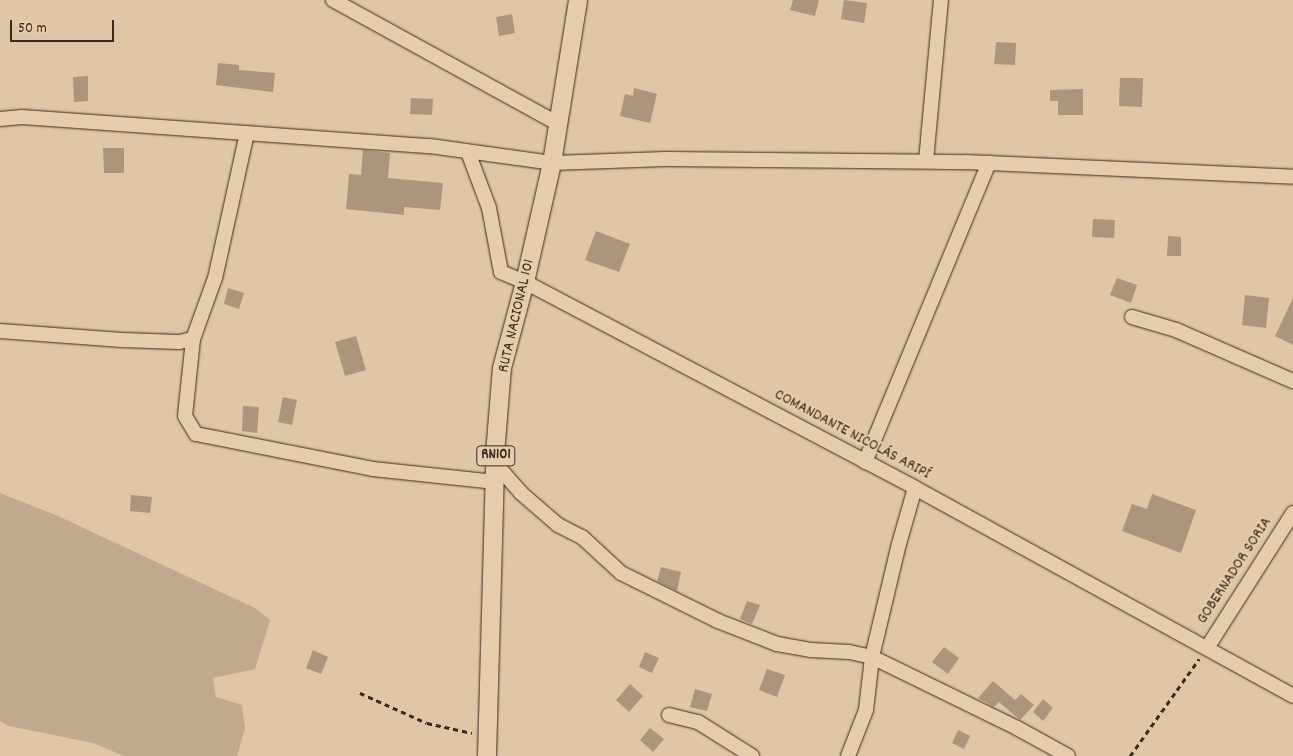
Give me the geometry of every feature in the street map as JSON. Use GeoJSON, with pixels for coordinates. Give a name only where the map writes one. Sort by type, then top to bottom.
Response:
{"type":"FeatureCollection","features":[{"type":"Feature","properties":{"kind":"main road","name":"RUTA NACIONAL 101"},"geometry":{"type":"LineString","coordinates":[[487,756],[495,463],[502,368],[525,282],[552,163],[578,0]]}},
{"type":"Feature","properties":{"kind":"street"},"geometry":{"type":"LineString","coordinates":[[333,0],[559,124]]}},
{"type":"Feature","properties":{"kind":"street"},"geometry":{"type":"LineString","coordinates":[[926,161],[941,0]]}},
{"type":"Feature","properties":{"kind":"street"},"geometry":{"type":"LineString","coordinates":[[0,120],[22,117],[430,146],[552,163],[666,159],[926,161],[1293,177]]}},
{"type":"Feature","properties":{"kind":"street"},"geometry":{"type":"LineString","coordinates":[[247,133],[215,278],[193,339],[185,416],[196,434],[373,470],[495,482]]}},
{"type":"Feature","properties":{"kind":"street","name":"COMANDANTE NICOLÁS ARIPÍ"},"geometry":{"type":"LineString","coordinates":[[468,152],[489,208],[501,272],[525,282],[915,488],[1293,696]]}},
{"type":"Feature","properties":{"kind":"street"},"geometry":{"type":"LineString","coordinates":[[865,462],[989,163]]}},
{"type":"Feature","properties":{"kind":"street"},"geometry":{"type":"LineString","coordinates":[[1132,317],[1176,330],[1293,381]]}},
{"type":"Feature","properties":{"kind":"street"},"geometry":{"type":"LineString","coordinates":[[0,331],[122,340],[179,342],[193,339]]}},
{"type":"Feature","properties":{"kind":"street"},"geometry":{"type":"LineString","coordinates":[[495,463],[521,493],[558,524],[582,537],[621,573],[718,621],[777,644],[811,650],[849,652],[872,657],[1017,728],[1068,756]]}},
{"type":"Feature","properties":{"kind":"street"},"geometry":{"type":"LineString","coordinates":[[848,756],[866,710],[872,657],[898,544],[915,488]]}},
{"type":"Feature","properties":{"kind":"street","name":"GOBERNADOR SORIA"},"geometry":{"type":"LineString","coordinates":[[1207,648],[1293,513]]}},
{"type":"Feature","properties":{"kind":"street"},"geometry":{"type":"LineString","coordinates":[[669,715],[698,722],[752,756]]}},
{"type":"Feature","properties":{"kind":"path"},"geometry":{"type":"LineString","coordinates":[[1130,756],[1207,648]]}},
{"type":"Feature","properties":{"kind":"path"},"geometry":{"type":"LineString","coordinates":[[360,693],[427,724],[488,737]]}},
{"type":"Feature","properties":{"kind":"shaded area"},"geometry":{"type":"Polygon","coordinates":[[[0,493],[58,516],[255,608],[270,620],[255,669],[213,678],[216,697],[242,705],[245,728],[237,756],[124,756],[93,743],[9,726],[0,721],[0,493]]]}},
{"type":"Feature","properties":{"kind":"building"},"geometry":{"type":"Polygon","coordinates":[[[793,0],[819,0],[815,16],[790,10],[793,0]]]}},
{"type":"Feature","properties":{"kind":"building"},"geometry":{"type":"Polygon","coordinates":[[[844,0],[867,3],[864,23],[841,19],[844,0]]]}},
{"type":"Feature","properties":{"kind":"building"},"geometry":{"type":"Polygon","coordinates":[[[512,14],[515,33],[499,36],[496,17],[512,14]]]}},
{"type":"Feature","properties":{"kind":"building"},"geometry":{"type":"Polygon","coordinates":[[[996,42],[1016,43],[1015,65],[994,64],[996,42]]]}},
{"type":"Feature","properties":{"kind":"building"},"geometry":{"type":"Polygon","coordinates":[[[218,63],[239,65],[239,70],[275,73],[273,92],[216,85],[218,63]]]}},
{"type":"Feature","properties":{"kind":"building"},"geometry":{"type":"Polygon","coordinates":[[[88,76],[88,101],[74,102],[73,77],[88,76]]]}},
{"type":"Feature","properties":{"kind":"building"},"geometry":{"type":"Polygon","coordinates":[[[1120,78],[1143,78],[1142,107],[1119,106],[1120,78]]]}},
{"type":"Feature","properties":{"kind":"building"},"geometry":{"type":"Polygon","coordinates":[[[634,88],[657,94],[650,123],[620,116],[625,94],[633,96],[634,88]]]}},
{"type":"Feature","properties":{"kind":"building"},"geometry":{"type":"Polygon","coordinates":[[[1083,89],[1083,115],[1058,115],[1058,101],[1050,101],[1050,90],[1083,89]]]}},
{"type":"Feature","properties":{"kind":"building"},"geometry":{"type":"Polygon","coordinates":[[[411,98],[433,99],[432,115],[410,114],[411,98]]]}},
{"type":"Feature","properties":{"kind":"building"},"geometry":{"type":"Polygon","coordinates":[[[103,148],[124,148],[124,173],[104,173],[103,148]]]}},
{"type":"Feature","properties":{"kind":"building"},"geometry":{"type":"Polygon","coordinates":[[[363,150],[390,153],[388,178],[443,183],[440,210],[404,207],[404,215],[346,209],[349,174],[361,175],[363,150]]]}},
{"type":"Feature","properties":{"kind":"building"},"geometry":{"type":"Polygon","coordinates":[[[1093,219],[1115,220],[1114,238],[1092,237],[1093,219]]]}},
{"type":"Feature","properties":{"kind":"building"},"geometry":{"type":"Polygon","coordinates":[[[596,231],[630,244],[619,272],[585,260],[596,231]]]}},
{"type":"Feature","properties":{"kind":"building"},"geometry":{"type":"Polygon","coordinates":[[[1168,236],[1181,237],[1181,256],[1167,256],[1168,236]]]}},
{"type":"Feature","properties":{"kind":"building"},"geometry":{"type":"Polygon","coordinates":[[[1117,278],[1137,285],[1131,303],[1110,295],[1117,278]]]}},
{"type":"Feature","properties":{"kind":"building"},"geometry":{"type":"Polygon","coordinates":[[[228,288],[244,293],[239,309],[224,304],[228,288]]]}},
{"type":"Feature","properties":{"kind":"building"},"geometry":{"type":"Polygon","coordinates":[[[1245,295],[1269,298],[1266,328],[1242,325],[1245,295]]]}},
{"type":"Feature","properties":{"kind":"building"},"geometry":{"type":"Polygon","coordinates":[[[1293,298],[1293,345],[1275,336],[1293,298]]]}},
{"type":"Feature","properties":{"kind":"building"},"geometry":{"type":"Polygon","coordinates":[[[356,336],[366,370],[345,376],[335,342],[356,336]]]}},
{"type":"Feature","properties":{"kind":"building"},"geometry":{"type":"Polygon","coordinates":[[[283,397],[297,400],[292,425],[278,422],[283,397]]]}},
{"type":"Feature","properties":{"kind":"building"},"geometry":{"type":"Polygon","coordinates":[[[243,406],[259,407],[257,433],[242,431],[243,406]]]}},
{"type":"Feature","properties":{"kind":"building"},"geometry":{"type":"Polygon","coordinates":[[[1152,494],[1196,510],[1181,553],[1122,531],[1132,504],[1147,509],[1152,494]]]}},
{"type":"Feature","properties":{"kind":"building"},"geometry":{"type":"Polygon","coordinates":[[[131,495],[152,497],[150,513],[130,511],[131,495]]]}},
{"type":"Feature","properties":{"kind":"building"},"geometry":{"type":"Polygon","coordinates":[[[661,567],[681,572],[677,591],[657,581],[661,567]]]}},
{"type":"Feature","properties":{"kind":"building"},"geometry":{"type":"Polygon","coordinates":[[[747,601],[760,605],[752,624],[740,619],[747,601]]]}},
{"type":"Feature","properties":{"kind":"building"},"geometry":{"type":"Polygon","coordinates":[[[944,647],[959,658],[948,674],[932,662],[944,647]]]}},
{"type":"Feature","properties":{"kind":"building"},"geometry":{"type":"Polygon","coordinates":[[[313,650],[328,657],[321,674],[306,668],[313,650]]]}},
{"type":"Feature","properties":{"kind":"building"},"geometry":{"type":"Polygon","coordinates":[[[645,652],[659,658],[652,673],[639,667],[645,652]]]}},
{"type":"Feature","properties":{"kind":"building"},"geometry":{"type":"Polygon","coordinates":[[[767,669],[785,675],[777,697],[759,690],[767,669]]]}},
{"type":"Feature","properties":{"kind":"building"},"geometry":{"type":"Polygon","coordinates":[[[993,681],[1015,700],[1021,694],[1034,705],[1020,720],[999,702],[994,707],[978,698],[993,681]]]}},
{"type":"Feature","properties":{"kind":"building"},"geometry":{"type":"Polygon","coordinates":[[[630,684],[643,696],[629,712],[616,700],[630,684]]]}},
{"type":"Feature","properties":{"kind":"building"},"geometry":{"type":"Polygon","coordinates":[[[695,689],[712,694],[707,711],[690,707],[695,689]]]}},
{"type":"Feature","properties":{"kind":"building"},"geometry":{"type":"Polygon","coordinates":[[[1043,699],[1053,708],[1043,721],[1033,712],[1043,699]]]}},
{"type":"Feature","properties":{"kind":"building"},"geometry":{"type":"Polygon","coordinates":[[[650,728],[664,739],[653,752],[640,740],[650,728]]]}},
{"type":"Feature","properties":{"kind":"building"},"geometry":{"type":"Polygon","coordinates":[[[958,730],[970,736],[964,749],[952,743],[958,730]]]}}]}
